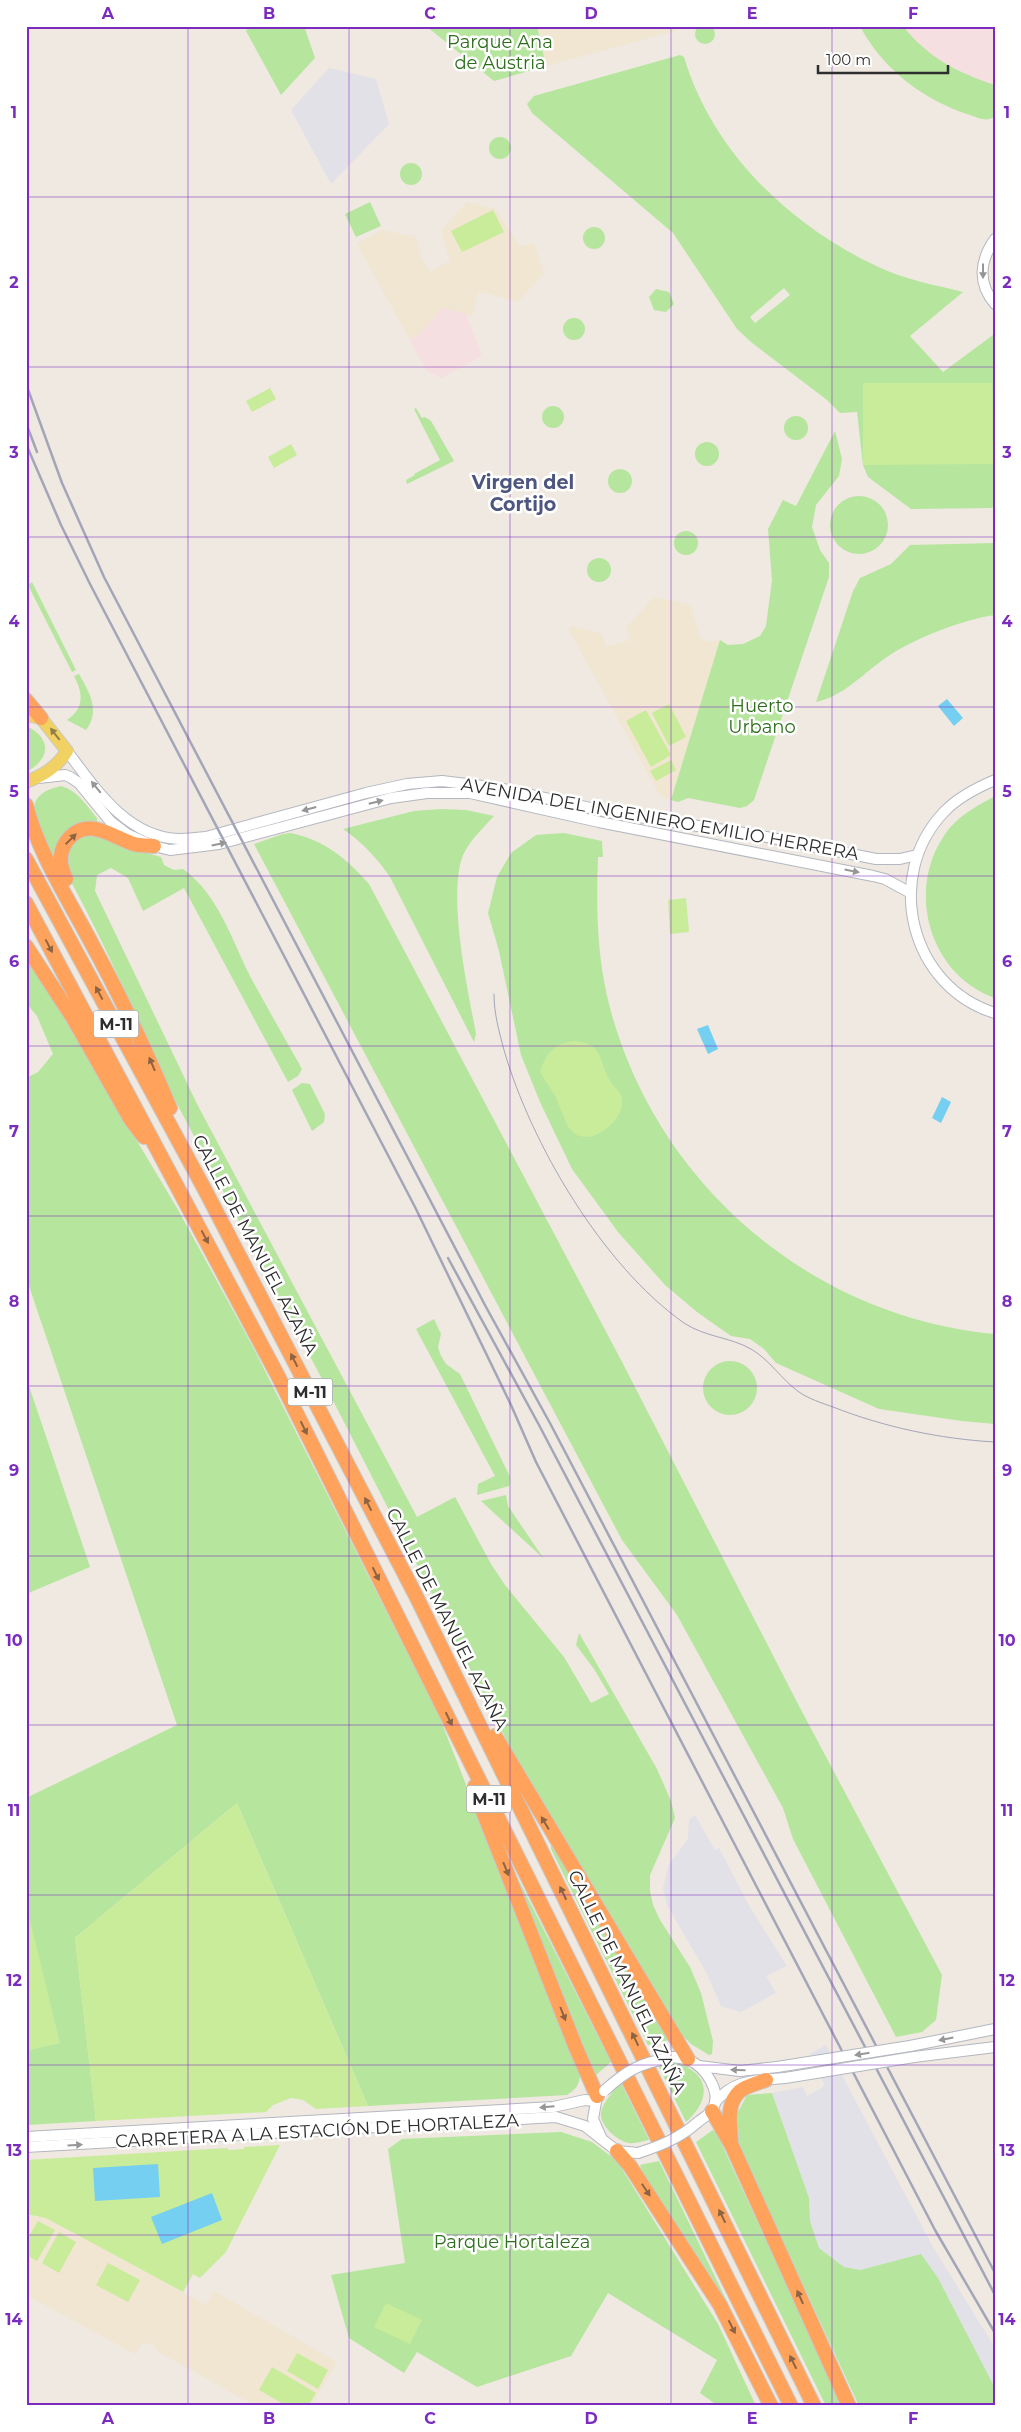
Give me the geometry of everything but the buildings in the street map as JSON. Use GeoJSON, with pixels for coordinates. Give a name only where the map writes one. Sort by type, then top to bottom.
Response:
{"type":"FeatureCollection","features":[{"type":"Feature","properties":{"kind":"highway"},"geometry":{"type":"LineString","coordinates":[[26,700],[42,718]]}},
{"type":"Feature","properties":{"kind":"highway"},"geometry":{"type":"LineString","coordinates":[[26,804],[33,832],[142,1042],[205,1190]]}},
{"type":"Feature","properties":{"kind":"highway"},"geometry":{"type":"LineString","coordinates":[[110,978],[98,945],[62,871],[60,860],[62,849],[68,839],[78,832],[90,829],[103,829],[134,844],[154,846]]}},
{"type":"Feature","properties":{"kind":"highway","name":"CALLE DE MANUEL AZAÑA"},"geometry":{"type":"LineString","coordinates":[[26,859],[205,1190],[415,1594],[814,2406]]}},
{"type":"Feature","properties":{"kind":"highway","name":"M-11"},"geometry":{"type":"LineString","coordinates":[[26,903],[278,1376],[791,2406]]}},
{"type":"Feature","properties":{"kind":"highway"},"geometry":{"type":"LineString","coordinates":[[26,946],[73,1018],[131,1120],[171,1174]]}},
{"type":"Feature","properties":{"kind":"highway"},"geometry":{"type":"LineString","coordinates":[[415,1594],[526,1792],[694,2063]]}},
{"type":"Feature","properties":{"kind":"highway"},"geometry":{"type":"LineString","coordinates":[[467,1757],[480,1804],[576,2048],[599,2096]]}},
{"type":"Feature","properties":{"kind":"highway"},"geometry":{"type":"LineString","coordinates":[[732,2146],[729,2117],[731,2105],[740,2091],[766,2080]]}},
{"type":"Feature","properties":{"kind":"highway"},"geometry":{"type":"LineString","coordinates":[[713,2106],[849,2406]]}},
{"type":"Feature","properties":{"kind":"highway"},"geometry":{"type":"LineString","coordinates":[[617,2151],[630,2166],[720,2305],[771,2406]]}},
{"type":"Feature","properties":{"kind":"main road"},"geometry":{"type":"LineString","coordinates":[[26,715],[42,718],[67,750]]}},
{"type":"Feature","properties":{"kind":"main road","name":"AVENIDA DEL INGENIERO EMILIO HERRERA"},"geometry":{"type":"LineString","coordinates":[[32,780],[51,770],[61,760],[67,750]]}},
{"type":"Feature","properties":{"kind":"street"},"geometry":{"type":"LineString","coordinates":[[995,239],[987,249],[982,274],[986,290],[995,304]]}},
{"type":"Feature","properties":{"kind":"street","name":"AVENIDA DEL INGENIERO EMILIO HERRERA"},"geometry":{"type":"LineString","coordinates":[[67,750],[123,817],[144,831],[178,839],[206,837],[407,784],[442,781],[499,788],[613,813],[757,835],[876,859],[900,859],[917,855]]}},
{"type":"Feature","properties":{"kind":"street","name":"AVENIDA DEL INGENIERO EMILIO HERRERA"},"geometry":{"type":"LineString","coordinates":[[32,780],[65,775],[70,777],[79,783],[110,821],[127,834],[154,846],[170,850],[202,847],[392,798],[427,793],[470,793],[599,822],[874,876],[885,879],[909,892]]}},
{"type":"Feature","properties":{"kind":"street"},"geometry":{"type":"LineString","coordinates":[[995,780],[976,787],[959,798],[931,828],[917,855],[909,892],[916,935],[932,967],[957,993],[972,1003],[995,1013]]}},
{"type":"Feature","properties":{"kind":"street"},"geometry":{"type":"LineString","coordinates":[[602,2139],[593,2119],[599,2096],[626,2071],[654,2060],[673,2058],[740,2071],[910,2046],[995,2029]]}},
{"type":"Feature","properties":{"kind":"street"},"geometry":{"type":"LineString","coordinates":[[617,2151],[638,2153],[664,2144],[686,2133],[728,2088],[745,2082],[785,2078],[914,2057],[995,2047]]}},
{"type":"Feature","properties":{"kind":"street"},"geometry":{"type":"LineString","coordinates":[[694,2063],[712,2083],[713,2106]]}},
{"type":"Feature","properties":{"kind":"street","name":"CARRETERA A LA ESTACIÓN DE HORTALEZA"},"geometry":{"type":"LineString","coordinates":[[26,2137],[553,2107],[599,2096]]}},
{"type":"Feature","properties":{"kind":"street","name":"CARRETERA A LA ESTACIÓN DE HORTALEZA"},"geometry":{"type":"LineString","coordinates":[[26,2147],[556,2118],[586,2126],[617,2151]]}},
{"type":"Feature","properties":{"kind":"shaded area"},"geometry":{"type":"Polygon","coordinates":[[[537,26],[674,26],[675,31],[546,66],[537,26]]]}},
{"type":"Feature","properties":{"kind":"shaded area"},"geometry":{"type":"Polygon","coordinates":[[[903,26],[995,26],[995,85],[976,79],[937,59],[921,47],[903,26]]]}},
{"type":"Feature","properties":{"kind":"shaded area"},"geometry":{"type":"Polygon","coordinates":[[[329,68],[376,79],[389,124],[331,184],[291,110],[329,68]]]}},
{"type":"Feature","properties":{"kind":"shaded area"},"geometry":{"type":"Polygon","coordinates":[[[467,202],[496,209],[520,247],[534,243],[544,273],[518,302],[482,292],[478,293],[472,316],[443,308],[420,334],[410,340],[357,244],[382,230],[416,237],[422,259],[431,272],[450,260],[441,230],[467,202]]]}},
{"type":"Feature","properties":{"kind":"shaded area"},"geometry":{"type":"Polygon","coordinates":[[[443,308],[466,314],[482,356],[441,378],[427,371],[410,340],[420,334],[443,308]]]}},
{"type":"Feature","properties":{"kind":"shaded area"},"geometry":{"type":"Polygon","coordinates":[[[654,597],[690,605],[701,638],[708,642],[720,640],[671,800],[661,797],[569,630],[571,626],[602,634],[606,647],[630,640],[626,628],[654,597]]]}},
{"type":"Feature","properties":{"kind":"shaded area"},"geometry":{"type":"Polygon","coordinates":[[[695,1815],[715,1850],[719,1848],[751,1909],[787,1966],[766,1976],[776,1993],[741,2012],[721,2006],[707,1974],[667,1905],[663,1888],[669,1864],[688,1839],[689,1820],[695,1815]]]}},
{"type":"Feature","properties":{"kind":"shaded area"},"geometry":{"type":"Polygon","coordinates":[[[826,2045],[933,2247],[995,2348],[995,2388],[938,2278],[921,2254],[860,2270],[844,2267],[819,2248],[810,2221],[809,2198],[772,2093],[803,2087],[807,2096],[825,2086],[810,2054],[826,2045]]]}},
{"type":"Feature","properties":{"kind":"shaded area"},"geometry":{"type":"Polygon","coordinates":[[[31,2215],[46,2218],[206,2305],[214,2291],[337,2362],[311,2406],[256,2406],[157,2351],[153,2344],[143,2343],[135,2354],[26,2295],[26,2224],[31,2215]]]}},
{"type":"Feature","properties":{"kind":"green space"},"geometry":{"type":"Polygon","coordinates":[[[705,24],[712,27],[715,34],[712,41],[705,44],[698,41],[695,34],[698,27],[705,24]]]}},
{"type":"Feature","properties":{"kind":"green space"},"geometry":{"type":"Polygon","coordinates":[[[250,26],[304,26],[315,58],[281,95],[246,31],[250,26]]]}},
{"type":"Feature","properties":{"kind":"green space","name":"Parque Ana de Austria"},"geometry":{"type":"Polygon","coordinates":[[[426,26],[537,26],[546,66],[494,81],[426,26]]]}},
{"type":"Feature","properties":{"kind":"green space"},"geometry":{"type":"Polygon","coordinates":[[[860,26],[903,26],[922,47],[944,63],[968,75],[995,85],[995,116],[986,120],[953,109],[921,92],[906,81],[880,56],[860,26]]]}},
{"type":"Feature","properties":{"kind":"green space"},"geometry":{"type":"Polygon","coordinates":[[[680,55],[684,57],[697,93],[715,126],[737,158],[763,187],[792,213],[823,236],[856,256],[890,272],[917,281],[963,292],[910,336],[943,372],[993,335],[995,504],[992,508],[911,509],[868,477],[863,465],[857,412],[840,413],[827,400],[751,342],[737,329],[673,233],[532,113],[527,104],[534,96],[680,55]],[[784,288],[750,317],[755,323],[790,295],[784,288]]]}},
{"type":"Feature","properties":{"kind":"green space"},"geometry":{"type":"Polygon","coordinates":[[[496,137],[504,137],[511,144],[511,152],[504,159],[496,159],[489,152],[489,144],[496,137]]]}},
{"type":"Feature","properties":{"kind":"green space"},"geometry":{"type":"Polygon","coordinates":[[[407,163],[415,163],[422,170],[422,178],[415,185],[407,185],[400,178],[400,170],[407,163]]]}},
{"type":"Feature","properties":{"kind":"green space"},"geometry":{"type":"Polygon","coordinates":[[[370,202],[381,226],[356,237],[345,214],[370,202]]]}},
{"type":"Feature","properties":{"kind":"green space"},"geometry":{"type":"Polygon","coordinates":[[[493,210],[504,232],[462,252],[451,231],[493,210]]]}},
{"type":"Feature","properties":{"kind":"green space"},"geometry":{"type":"Polygon","coordinates":[[[590,227],[598,227],[605,234],[605,242],[598,249],[590,249],[583,242],[583,234],[590,227]]]}},
{"type":"Feature","properties":{"kind":"green space"},"geometry":{"type":"Polygon","coordinates":[[[656,289],[669,292],[674,304],[666,312],[654,310],[649,297],[656,289]]]}},
{"type":"Feature","properties":{"kind":"green space"},"geometry":{"type":"Polygon","coordinates":[[[570,318],[578,318],[585,325],[585,333],[578,340],[570,340],[563,333],[563,325],[570,318]]]}},
{"type":"Feature","properties":{"kind":"green space"},"geometry":{"type":"Polygon","coordinates":[[[863,383],[992,383],[993,464],[863,465],[863,383]]]}},
{"type":"Feature","properties":{"kind":"green space"},"geometry":{"type":"Polygon","coordinates":[[[270,388],[276,399],[252,412],[246,401],[270,388]]]}},
{"type":"Feature","properties":{"kind":"green space"},"geometry":{"type":"Polygon","coordinates":[[[549,406],[557,406],[564,413],[564,421],[557,428],[549,428],[542,421],[542,413],[549,406]]]}},
{"type":"Feature","properties":{"kind":"green space"},"geometry":{"type":"Polygon","coordinates":[[[416,408],[422,418],[425,417],[431,421],[454,461],[407,484],[406,480],[414,474],[440,460],[414,409],[416,408]]]}},
{"type":"Feature","properties":{"kind":"green space"},"geometry":{"type":"Polygon","coordinates":[[[796,416],[804,420],[808,428],[804,436],[796,440],[788,436],[784,428],[788,420],[796,416]]]}},
{"type":"Feature","properties":{"kind":"green space","name":"Huerto Urbano"},"geometry":{"type":"Polygon","coordinates":[[[835,431],[842,459],[839,476],[816,505],[812,527],[820,550],[829,563],[829,577],[754,800],[747,806],[740,808],[688,798],[678,802],[671,800],[720,640],[728,645],[743,644],[760,636],[766,626],[772,580],[768,529],[783,500],[796,506],[835,431]]]}},
{"type":"Feature","properties":{"kind":"green space"},"geometry":{"type":"Polygon","coordinates":[[[707,442],[715,446],[719,454],[715,462],[707,466],[699,462],[695,454],[699,446],[707,442]]]}},
{"type":"Feature","properties":{"kind":"green space"},"geometry":{"type":"Polygon","coordinates":[[[291,444],[297,455],[274,468],[268,457],[291,444]]]}},
{"type":"Feature","properties":{"kind":"green space"},"geometry":{"type":"Polygon","coordinates":[[[620,469],[628,473],[632,481],[628,489],[620,493],[612,489],[608,481],[612,473],[620,469]]]}},
{"type":"Feature","properties":{"kind":"green space"},"geometry":{"type":"Polygon","coordinates":[[[853,496],[865,496],[880,504],[888,519],[888,531],[880,546],[865,554],[853,554],[838,546],[830,531],[830,519],[838,504],[853,496]]]}},
{"type":"Feature","properties":{"kind":"green space"},"geometry":{"type":"Polygon","coordinates":[[[686,531],[694,535],[698,543],[694,551],[686,555],[678,551],[674,543],[678,535],[686,531]]]}},
{"type":"Feature","properties":{"kind":"green space"},"geometry":{"type":"Polygon","coordinates":[[[995,543],[995,615],[968,621],[922,638],[884,659],[835,695],[816,702],[853,591],[860,578],[891,564],[910,545],[995,543]]]}},
{"type":"Feature","properties":{"kind":"green space"},"geometry":{"type":"Polygon","coordinates":[[[599,558],[607,562],[611,570],[607,578],[599,582],[591,578],[587,570],[591,562],[599,558]]]}},
{"type":"Feature","properties":{"kind":"green space"},"geometry":{"type":"Polygon","coordinates":[[[32,582],[76,670],[72,672],[28,585],[32,582]]]}},
{"type":"Feature","properties":{"kind":"green space"},"geometry":{"type":"Polygon","coordinates":[[[79,674],[90,695],[93,709],[93,716],[86,730],[67,720],[77,710],[81,700],[74,676],[79,674]]]}},
{"type":"Feature","properties":{"kind":"green space"},"geometry":{"type":"Polygon","coordinates":[[[669,704],[686,737],[669,746],[652,713],[669,704]]]}},
{"type":"Feature","properties":{"kind":"green space"},"geometry":{"type":"Polygon","coordinates":[[[646,710],[671,755],[651,767],[626,721],[646,710]]]}},
{"type":"Feature","properties":{"kind":"green space"},"geometry":{"type":"Polygon","coordinates":[[[26,726],[40,736],[44,742],[45,749],[40,761],[26,772],[26,726]]]}},
{"type":"Feature","properties":{"kind":"green space"},"geometry":{"type":"Polygon","coordinates":[[[671,760],[676,770],[656,781],[650,771],[671,760]]]}},
{"type":"Feature","properties":{"kind":"green space"},"geometry":{"type":"Polygon","coordinates":[[[61,786],[72,791],[81,799],[97,818],[97,823],[82,825],[70,832],[60,843],[53,856],[41,835],[34,814],[34,805],[47,790],[61,786]]]}},
{"type":"Feature","properties":{"kind":"green space"},"geometry":{"type":"Polygon","coordinates":[[[995,796],[995,998],[973,987],[955,972],[941,953],[931,931],[927,908],[927,884],[932,861],[947,832],[959,819],[995,796]]]}},
{"type":"Feature","properties":{"kind":"green space"},"geometry":{"type":"Polygon","coordinates":[[[466,810],[494,816],[469,844],[463,855],[457,894],[464,969],[476,1034],[474,1042],[390,877],[369,851],[343,829],[414,811],[466,810]]]}},
{"type":"Feature","properties":{"kind":"green space"},"geometry":{"type":"Polygon","coordinates":[[[92,832],[137,850],[161,857],[164,865],[174,870],[183,869],[206,892],[223,919],[251,978],[302,1069],[298,1076],[288,1082],[184,888],[143,911],[128,878],[111,868],[97,875],[95,891],[198,1106],[417,1517],[455,1497],[491,1564],[505,1585],[564,1657],[591,1703],[609,1694],[594,1669],[576,1645],[579,1633],[657,1769],[671,1801],[675,1818],[650,1875],[650,1891],[653,1905],[660,1920],[690,1967],[701,1993],[713,2041],[712,2054],[709,2055],[691,2044],[678,2031],[530,1786],[322,1379],[156,1064],[115,969],[68,876],[64,864],[71,841],[92,832]]]}},
{"type":"Feature","properties":{"kind":"green space"},"geometry":{"type":"Polygon","coordinates":[[[290,833],[324,845],[344,859],[369,884],[621,1360],[799,1706],[942,1975],[936,2020],[922,2032],[896,2037],[793,1839],[783,1808],[677,1615],[622,1540],[254,844],[290,833]]]}},
{"type":"Feature","properties":{"kind":"green space"},"geometry":{"type":"Polygon","coordinates":[[[564,833],[602,841],[603,857],[598,857],[597,910],[599,945],[607,996],[628,1062],[659,1124],[699,1179],[747,1227],[801,1268],[862,1300],[926,1322],[995,1334],[995,1424],[879,1409],[776,1363],[764,1349],[750,1339],[731,1336],[697,1312],[665,1285],[618,1232],[572,1169],[540,1102],[521,1055],[499,951],[488,913],[497,877],[511,853],[536,835],[564,833]]]}},
{"type":"Feature","properties":{"kind":"green space"},"geometry":{"type":"Polygon","coordinates":[[[686,898],[689,932],[670,934],[668,900],[686,898]]]}},
{"type":"Feature","properties":{"kind":"green space"},"geometry":{"type":"Polygon","coordinates":[[[26,955],[177,1208],[253,1347],[439,1716],[580,2074],[576,2087],[567,2095],[368,2106],[237,1803],[75,1938],[96,2121],[26,2125],[26,1798],[177,1725],[26,1277],[26,1078],[38,1072],[53,1054],[37,1016],[26,1003],[26,955]]]}},
{"type":"Feature","properties":{"kind":"green space"},"geometry":{"type":"Polygon","coordinates":[[[575,1041],[595,1048],[609,1080],[619,1091],[622,1103],[621,1110],[613,1123],[601,1132],[588,1137],[576,1135],[568,1127],[555,1096],[540,1072],[545,1059],[552,1050],[562,1044],[575,1041]]]}},
{"type":"Feature","properties":{"kind":"green space"},"geometry":{"type":"Polygon","coordinates":[[[302,1083],[310,1084],[325,1114],[324,1122],[312,1131],[292,1090],[302,1083]]]}},
{"type":"Feature","properties":{"kind":"green space"},"geometry":{"type":"Polygon","coordinates":[[[434,1319],[441,1334],[438,1347],[441,1356],[446,1364],[460,1374],[510,1477],[509,1486],[477,1495],[478,1484],[495,1476],[416,1329],[434,1319]]]}},
{"type":"Feature","properties":{"kind":"green space"},"geometry":{"type":"Polygon","coordinates":[[[730,1361],[740,1363],[749,1369],[755,1378],[757,1388],[755,1398],[749,1407],[740,1413],[730,1415],[720,1413],[711,1407],[705,1398],[703,1388],[705,1378],[711,1369],[720,1363],[730,1361]]]}},
{"type":"Feature","properties":{"kind":"green space"},"geometry":{"type":"Polygon","coordinates":[[[26,1377],[90,1567],[26,1594],[26,1377]]]}},
{"type":"Feature","properties":{"kind":"green space"},"geometry":{"type":"Polygon","coordinates":[[[506,1495],[508,1506],[544,1559],[481,1501],[506,1495]]]}},
{"type":"Feature","properties":{"kind":"green space"},"geometry":{"type":"Polygon","coordinates":[[[237,1803],[368,2106],[316,2109],[303,2100],[291,2098],[273,2105],[266,2112],[96,2121],[75,1938],[237,1803]]]}},
{"type":"Feature","properties":{"kind":"green space"},"geometry":{"type":"Polygon","coordinates":[[[551,1841],[669,2040],[648,2045],[551,1849],[551,1841]]]}},
{"type":"Feature","properties":{"kind":"green space"},"geometry":{"type":"Polygon","coordinates":[[[513,1869],[611,2062],[596,2075],[592,2074],[513,1869]]]}},
{"type":"Feature","properties":{"kind":"green space"},"geometry":{"type":"Polygon","coordinates":[[[26,1904],[60,2043],[26,2051],[26,1904]]]}},
{"type":"Feature","properties":{"kind":"green space"},"geometry":{"type":"Polygon","coordinates":[[[677,2063],[696,2074],[704,2088],[700,2105],[686,2122],[658,2065],[677,2063]]]}},
{"type":"Feature","properties":{"kind":"green space"},"geometry":{"type":"Polygon","coordinates":[[[621,2083],[649,2140],[634,2143],[624,2142],[614,2136],[603,2122],[601,2117],[602,2108],[609,2096],[621,2083]]]}},
{"type":"Feature","properties":{"kind":"green space"},"geometry":{"type":"Polygon","coordinates":[[[772,2093],[809,2198],[810,2221],[819,2248],[844,2267],[860,2270],[921,2254],[938,2278],[995,2388],[995,2406],[859,2406],[736,2140],[739,2138],[737,2114],[747,2095],[772,2093]]]}},
{"type":"Feature","properties":{"kind":"green space"},"geometry":{"type":"Polygon","coordinates":[[[713,2130],[717,2134],[842,2406],[826,2406],[696,2142],[713,2130]]]}},
{"type":"Feature","properties":{"kind":"green space","name":"Parque Hortaleza"},"geometry":{"type":"Polygon","coordinates":[[[561,2132],[592,2142],[617,2161],[718,2324],[756,2406],[718,2406],[700,2393],[717,2360],[608,2293],[571,2356],[477,2387],[417,2352],[404,2373],[349,2338],[331,2275],[405,2263],[388,2149],[402,2139],[561,2132]]]}},
{"type":"Feature","properties":{"kind":"green space"},"geometry":{"type":"Polygon","coordinates":[[[280,2145],[226,2252],[200,2278],[193,2274],[183,2292],[46,2218],[26,2214],[26,2160],[228,2148],[228,2150],[280,2145]]]}},
{"type":"Feature","properties":{"kind":"green space"},"geometry":{"type":"Polygon","coordinates":[[[659,2161],[736,2320],[710,2275],[643,2173],[640,2165],[659,2161]]]}},
{"type":"Feature","properties":{"kind":"green space"},"geometry":{"type":"Polygon","coordinates":[[[38,2221],[55,2230],[37,2261],[26,2255],[26,2241],[38,2221]]]}},
{"type":"Feature","properties":{"kind":"green space"},"geometry":{"type":"Polygon","coordinates":[[[59,2232],[76,2242],[59,2273],[42,2263],[59,2232]]]}},
{"type":"Feature","properties":{"kind":"green space"},"geometry":{"type":"Polygon","coordinates":[[[108,2263],[140,2280],[128,2302],[96,2285],[108,2263]]]}},
{"type":"Feature","properties":{"kind":"green space"},"geometry":{"type":"Polygon","coordinates":[[[386,2303],[422,2320],[410,2344],[374,2327],[386,2303]]]}},
{"type":"Feature","properties":{"kind":"green space"},"geometry":{"type":"Polygon","coordinates":[[[297,2353],[328,2370],[318,2389],[287,2371],[297,2353]]]}},
{"type":"Feature","properties":{"kind":"green space"},"geometry":{"type":"Polygon","coordinates":[[[272,2367],[316,2393],[308,2406],[287,2406],[259,2390],[272,2367]]]}},
{"type":"Feature","properties":{"kind":"water"},"geometry":{"type":"Polygon","coordinates":[[[947,699],[963,718],[954,726],[938,706],[947,699]]]}},
{"type":"Feature","properties":{"kind":"water"},"geometry":{"type":"Polygon","coordinates":[[[708,1025],[718,1049],[708,1054],[697,1029],[708,1025]]]}},
{"type":"Feature","properties":{"kind":"water"},"geometry":{"type":"Polygon","coordinates":[[[942,1097],[951,1102],[941,1123],[932,1118],[942,1097]]]}},
{"type":"Feature","properties":{"kind":"water"},"geometry":{"type":"Polygon","coordinates":[[[158,2164],[160,2197],[95,2201],[93,2168],[158,2164]]]}},
{"type":"Feature","properties":{"kind":"water"},"geometry":{"type":"Polygon","coordinates":[[[212,2193],[222,2220],[162,2244],[151,2217],[212,2193]]]}},
{"type":"Feature","properties":{"kind":"tram line"},"geometry":{"type":"LineString","coordinates":[[494,994],[495,1009],[504,1050],[516,1086],[551,1163],[599,1236],[626,1270],[654,1299],[692,1328],[743,1345],[758,1353],[793,1387],[816,1401],[852,1414],[912,1431],[995,1442]]}},
{"type":"Feature","properties":{"kind":"railway"},"geometry":{"type":"LineString","coordinates":[[26,384],[62,483],[104,577],[995,2273]]}},
{"type":"Feature","properties":{"kind":"railway"},"geometry":{"type":"LineString","coordinates":[[26,423],[37,452]]}},
{"type":"Feature","properties":{"kind":"railway"},"geometry":{"type":"LineString","coordinates":[[26,444],[61,525],[90,584],[415,1207],[511,1405],[536,1462],[935,2230],[995,2333]]}},
{"type":"Feature","properties":{"kind":"railway"},"geometry":{"type":"LineString","coordinates":[[448,1258],[539,1425],[995,2295]]}},
{"type":"Feature","properties":{"kind":"district","name":"Virgen del Cortijo"},"geometry":{"type":"Point","coordinates":[523,493]}}]}
